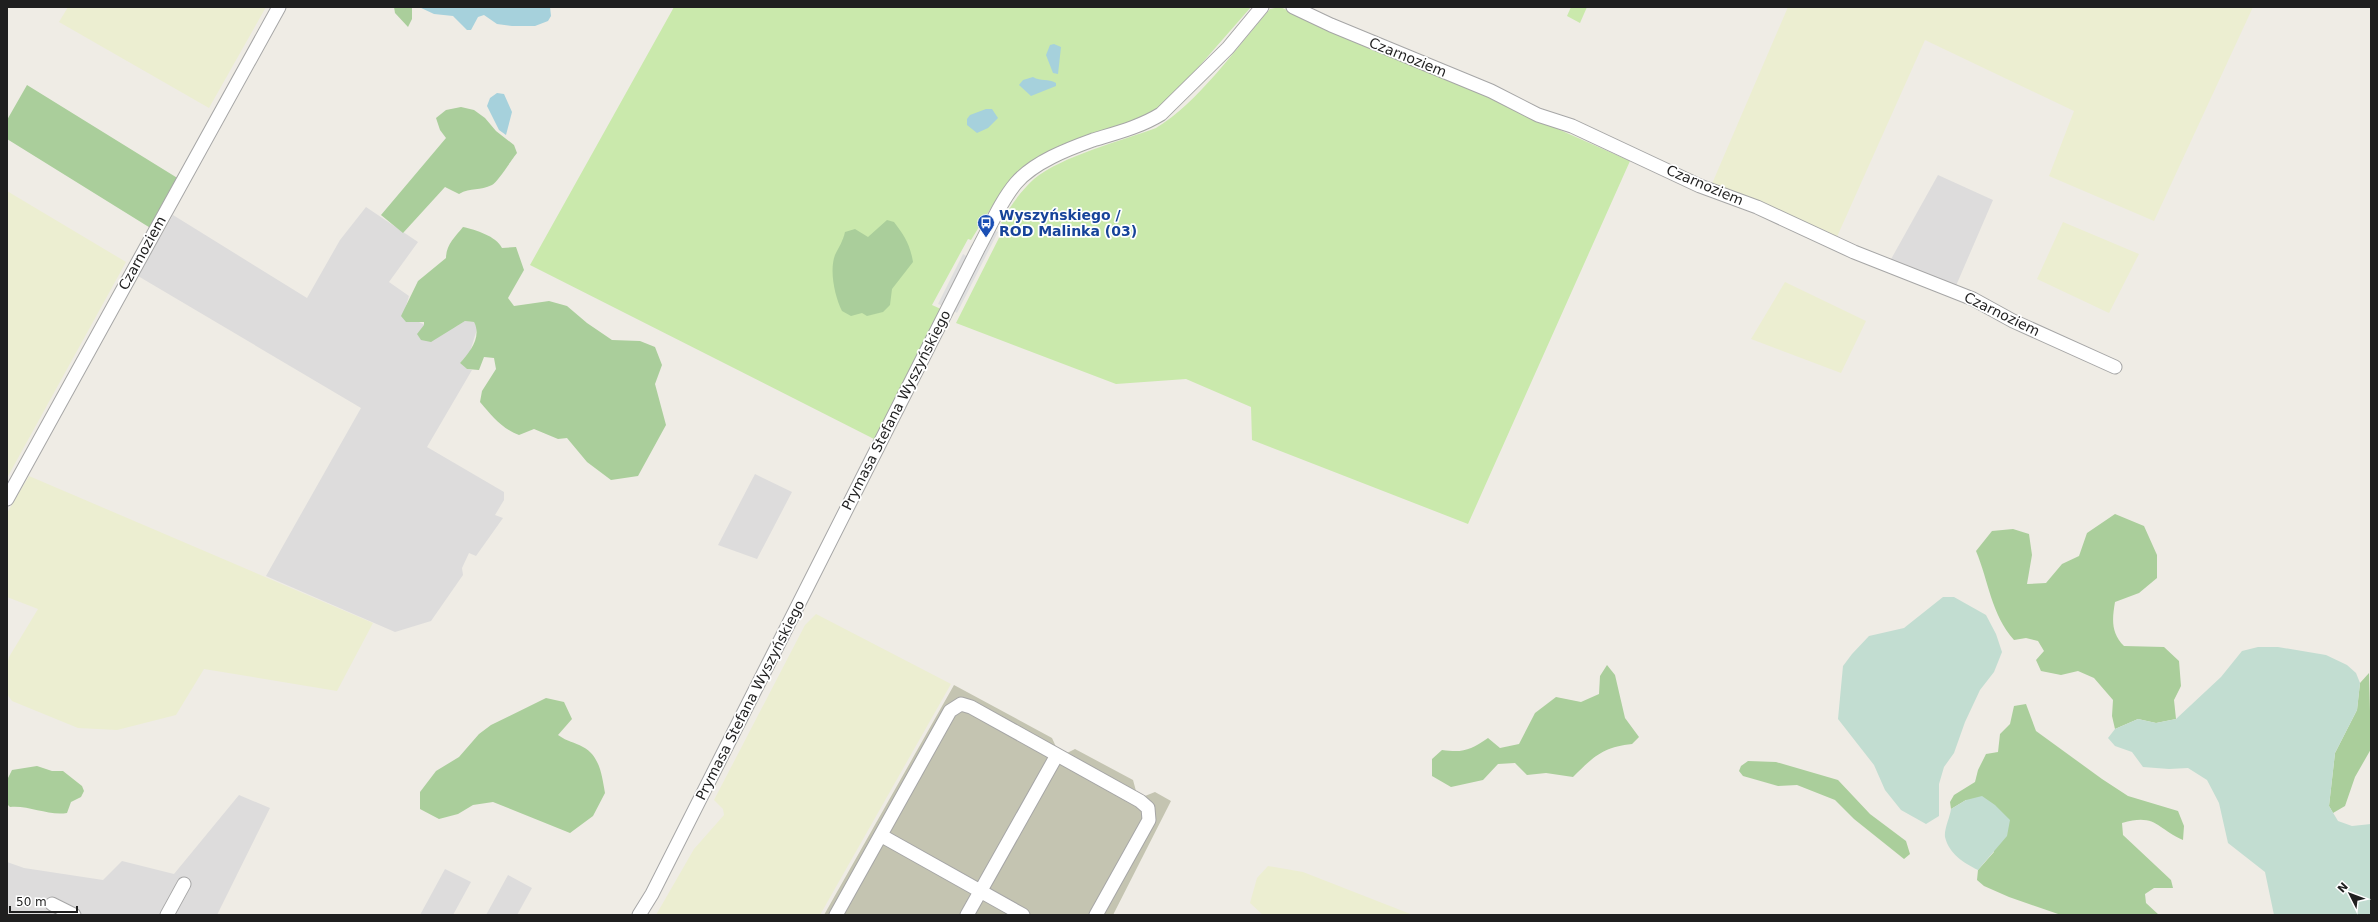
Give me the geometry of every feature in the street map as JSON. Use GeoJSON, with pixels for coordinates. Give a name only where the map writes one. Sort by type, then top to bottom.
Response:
{"type":"FeatureCollection","features":[{"type":"Feature","properties":{"kind":"street","name":"Czarnoziem"},"geometry":{"type":"LineString","coordinates":[[7,499],[279,7]]}},
{"type":"Feature","properties":{"kind":"street","name":"Prymasa Stefana Wyszyńskiego"},"geometry":{"type":"LineString","coordinates":[[639,915],[652,894],[971,263],[1009,194],[1025,175],[1052,158],[1089,142],[1148,122],[1161,114],[1228,48],[1262,7]]}},
{"type":"Feature","properties":{"kind":"street","name":"Czarnoziem"},"geometry":{"type":"LineString","coordinates":[[1293,7],[1331,25],[1491,90],[1538,115],[1572,126],[1700,186],[1757,207],[1854,252],[1973,299],[2013,321],[2115,367]]}},
{"type":"Feature","properties":{"kind":"street"},"geometry":{"type":"LineString","coordinates":[[836,915],[882,836],[950,711],[961,704],[971,707],[1140,801],[1148,808],[1149,820],[1096,915]]}},
{"type":"Feature","properties":{"kind":"street"},"geometry":{"type":"LineString","coordinates":[[967,915],[1057,755]]}},
{"type":"Feature","properties":{"kind":"street"},"geometry":{"type":"LineString","coordinates":[[882,836],[1023,915]]}},
{"type":"Feature","properties":{"kind":"street"},"geometry":{"type":"LineString","coordinates":[[167,915],[184,884]]}},
{"type":"Feature","properties":{"kind":"street"},"geometry":{"type":"LineString","coordinates":[[52,904],[74,915]]}},
{"type":"Feature","properties":{"kind":"shaded area"},"geometry":{"type":"Polygon","coordinates":[[[68,7],[266,7],[209,108],[59,22],[68,7]]]}},
{"type":"Feature","properties":{"kind":"shaded area"},"geometry":{"type":"Polygon","coordinates":[[[1788,7],[2253,7],[2154,221],[2049,176],[2074,111],[1925,40],[1836,239],[1711,186],[1788,7]]]}},
{"type":"Feature","properties":{"kind":"shaded area"},"geometry":{"type":"Polygon","coordinates":[[[1938,175],[1993,200],[1955,288],[1890,261],[1938,175]]]}},
{"type":"Feature","properties":{"kind":"shaded area"},"geometry":{"type":"Polygon","coordinates":[[[7,191],[126,262],[7,478],[7,191]]]}},
{"type":"Feature","properties":{"kind":"shaded area"},"geometry":{"type":"Polygon","coordinates":[[[366,207],[418,242],[389,282],[409,296],[405,309],[406,322],[419,322],[425,325],[455,327],[465,321],[474,322],[477,329],[470,352],[460,363],[467,369],[472,370],[427,447],[504,492],[504,500],[495,515],[503,518],[476,556],[469,553],[462,568],[463,575],[431,621],[395,632],[266,576],[361,408],[138,276],[173,215],[307,298],[340,240],[366,207]]]}},
{"type":"Feature","properties":{"kind":"shaded area"},"geometry":{"type":"Polygon","coordinates":[[[2063,222],[2139,254],[2109,313],[2037,279],[2063,222]]]}},
{"type":"Feature","properties":{"kind":"shaded area"},"geometry":{"type":"Polygon","coordinates":[[[993,230],[998,232],[957,313],[952,310],[993,230]]]}},
{"type":"Feature","properties":{"kind":"shaded area"},"geometry":{"type":"Polygon","coordinates":[[[963,254],[968,257],[943,306],[938,304],[963,254]]]}},
{"type":"Feature","properties":{"kind":"shaded area"},"geometry":{"type":"Polygon","coordinates":[[[1785,282],[1866,321],[1841,373],[1751,339],[1785,282]]]}},
{"type":"Feature","properties":{"kind":"shaded area"},"geometry":{"type":"Polygon","coordinates":[[[755,474],[792,492],[757,559],[718,545],[755,474]]]}},
{"type":"Feature","properties":{"kind":"shaded area"},"geometry":{"type":"Polygon","coordinates":[[[29,476],[373,623],[337,691],[204,669],[176,715],[117,730],[78,728],[12,701],[7,694],[7,665],[9,657],[38,609],[7,597],[7,513],[29,476]]]}},
{"type":"Feature","properties":{"kind":"shaded area"},"geometry":{"type":"Polygon","coordinates":[[[1943,597],[1954,597],[1986,615],[1996,634],[2002,652],[1994,672],[1980,690],[1965,722],[1954,753],[1944,767],[1939,784],[1939,816],[1926,824],[1901,810],[1885,790],[1874,765],[1838,719],[1843,666],[1852,654],[1869,636],[1904,628],[1943,597]]]}},
{"type":"Feature","properties":{"kind":"shaded area"},"geometry":{"type":"Polygon","coordinates":[[[816,614],[951,684],[820,915],[656,915],[694,849],[724,815],[723,809],[714,800],[805,625],[816,614]]]}},
{"type":"Feature","properties":{"kind":"shaded area"},"geometry":{"type":"Polygon","coordinates":[[[2258,647],[2278,647],[2326,655],[2347,665],[2356,673],[2360,683],[2357,710],[2335,753],[2329,806],[2338,821],[2352,826],[2371,824],[2371,915],[2274,915],[2265,872],[2228,843],[2219,803],[2207,780],[2188,768],[2169,769],[2143,767],[2132,752],[2115,746],[2108,738],[2115,729],[2138,719],[2156,723],[2176,719],[2221,677],[2242,651],[2258,647]]]}},
{"type":"Feature","properties":{"kind":"shaded area"},"geometry":{"type":"Polygon","coordinates":[[[954,685],[1052,738],[1057,749],[1065,754],[1075,749],[1133,780],[1136,791],[1145,796],[1155,792],[1171,801],[1113,915],[824,915],[954,685]]]}},
{"type":"Feature","properties":{"kind":"shaded area"},"geometry":{"type":"Polygon","coordinates":[[[239,795],[270,808],[217,915],[7,915],[7,862],[24,868],[103,880],[122,861],[174,874],[239,795]]]}},
{"type":"Feature","properties":{"kind":"shaded area"},"geometry":{"type":"Polygon","coordinates":[[[1982,796],[1995,805],[2010,820],[2007,836],[1978,870],[1962,861],[1954,853],[1947,843],[1945,834],[1951,809],[1966,800],[1982,796]]]}},
{"type":"Feature","properties":{"kind":"shaded area"},"geometry":{"type":"Polygon","coordinates":[[[1268,866],[1303,872],[1413,915],[1263,915],[1250,903],[1257,878],[1268,866]]]}},
{"type":"Feature","properties":{"kind":"shaded area"},"geometry":{"type":"Polygon","coordinates":[[[445,869],[471,882],[453,915],[420,915],[445,869]]]}},
{"type":"Feature","properties":{"kind":"shaded area"},"geometry":{"type":"Polygon","coordinates":[[[508,875],[532,888],[517,915],[486,915],[508,875]]]}},
{"type":"Feature","properties":{"kind":"green space"},"geometry":{"type":"Polygon","coordinates":[[[394,7],[412,7],[412,19],[408,27],[395,13],[394,7]]]}},
{"type":"Feature","properties":{"kind":"green space"},"geometry":{"type":"Polygon","coordinates":[[[674,7],[1251,7],[1168,102],[1148,116],[1048,152],[1023,170],[1013,180],[995,202],[971,240],[968,239],[932,305],[943,310],[876,440],[530,265],[674,7]]]}},
{"type":"Feature","properties":{"kind":"green space"},"geometry":{"type":"Polygon","coordinates":[[[1280,7],[1497,99],[1506,106],[1630,161],[1468,524],[1252,440],[1251,407],[1186,379],[1116,384],[956,323],[1005,226],[1001,223],[1004,217],[1020,194],[1034,179],[1060,163],[1092,150],[1156,128],[1171,118],[1202,90],[1270,9],[1280,7]]]}},
{"type":"Feature","properties":{"kind":"green space"},"geometry":{"type":"Polygon","coordinates":[[[1571,7],[1587,7],[1580,23],[1567,16],[1571,7]]]}},
{"type":"Feature","properties":{"kind":"green space"},"geometry":{"type":"Polygon","coordinates":[[[27,85],[179,179],[152,229],[7,139],[7,120],[27,85]]]}},
{"type":"Feature","properties":{"kind":"green space"},"geometry":{"type":"Polygon","coordinates":[[[461,107],[474,110],[485,118],[496,131],[514,145],[517,153],[501,176],[492,185],[468,190],[459,194],[445,187],[403,233],[381,215],[446,138],[440,130],[436,118],[446,110],[461,107]]]}},
{"type":"Feature","properties":{"kind":"green space"},"geometry":{"type":"Polygon","coordinates":[[[887,220],[894,222],[904,236],[913,262],[892,289],[890,305],[883,312],[867,316],[862,313],[851,316],[842,311],[837,299],[833,276],[833,261],[835,255],[845,232],[855,229],[868,237],[887,220]]]}},
{"type":"Feature","properties":{"kind":"green space"},"geometry":{"type":"Polygon","coordinates":[[[463,227],[490,237],[502,248],[516,247],[524,270],[508,298],[514,306],[549,301],[567,306],[587,323],[612,340],[640,341],[655,347],[662,365],[655,384],[666,425],[638,476],[611,480],[587,462],[567,438],[558,439],[534,429],[519,435],[507,429],[497,421],[480,402],[482,391],[496,369],[494,358],[484,357],[479,370],[467,369],[460,363],[468,354],[476,339],[477,333],[474,322],[465,321],[431,342],[421,340],[417,334],[424,325],[424,322],[406,322],[401,316],[418,281],[446,258],[449,245],[463,227]]]}},
{"type":"Feature","properties":{"kind":"green space"},"geometry":{"type":"Polygon","coordinates":[[[2115,514],[2144,526],[2157,555],[2157,578],[2139,593],[2115,602],[2113,620],[2115,631],[2124,646],[2164,647],[2179,661],[2181,686],[2174,700],[2176,719],[2156,723],[2138,719],[2115,729],[2112,716],[2113,700],[2094,678],[2078,671],[2061,675],[2041,671],[2036,660],[2044,651],[2038,641],[2026,638],[2014,640],[2006,630],[1995,609],[1976,551],[1992,531],[2013,529],[2029,534],[2032,555],[2027,584],[2046,583],[2062,564],[2079,556],[2087,533],[2115,514]]]}},
{"type":"Feature","properties":{"kind":"green space"},"geometry":{"type":"Polygon","coordinates":[[[1607,665],[1615,675],[1625,718],[1639,737],[1632,744],[1622,745],[1606,750],[1599,754],[1573,777],[1546,773],[1527,775],[1515,763],[1498,764],[1483,780],[1451,787],[1432,776],[1432,759],[1442,750],[1466,750],[1488,738],[1500,748],[1519,744],[1535,713],[1556,697],[1581,702],[1599,694],[1600,676],[1607,665]]]}},
{"type":"Feature","properties":{"kind":"green space"},"geometry":{"type":"Polygon","coordinates":[[[2369,673],[2371,749],[2355,777],[2345,806],[2333,813],[2329,806],[2335,753],[2357,710],[2360,683],[2369,673]]]}},
{"type":"Feature","properties":{"kind":"green space"},"geometry":{"type":"Polygon","coordinates":[[[546,698],[564,702],[572,719],[558,735],[589,751],[597,761],[603,780],[605,793],[593,816],[570,833],[493,802],[473,805],[458,814],[439,819],[420,809],[420,792],[436,771],[459,757],[479,734],[491,725],[546,698]]]}},
{"type":"Feature","properties":{"kind":"green space"},"geometry":{"type":"Polygon","coordinates":[[[2026,704],[2036,731],[2102,779],[2128,796],[2178,811],[2184,826],[2183,840],[2149,821],[2133,820],[2122,823],[2123,835],[2171,880],[2173,888],[2154,888],[2145,894],[2146,903],[2159,915],[2061,915],[2009,897],[1984,886],[1977,880],[1978,870],[1994,852],[1966,800],[1951,809],[1950,802],[1954,795],[1975,782],[1978,770],[1986,754],[1998,752],[2000,734],[2010,724],[2014,706],[2026,704]]]}},
{"type":"Feature","properties":{"kind":"green space"},"geometry":{"type":"Polygon","coordinates":[[[1748,761],[1776,762],[1838,780],[1870,814],[1906,841],[1910,854],[1904,859],[1854,819],[1835,800],[1797,785],[1778,786],[1743,776],[1739,771],[1741,766],[1748,761]]]}},
{"type":"Feature","properties":{"kind":"green space"},"geometry":{"type":"Polygon","coordinates":[[[37,766],[52,771],[63,771],[82,786],[84,791],[81,797],[71,802],[67,813],[60,814],[10,807],[7,804],[7,780],[12,770],[37,766]]]}},
{"type":"Feature","properties":{"kind":"water"},"geometry":{"type":"Polygon","coordinates":[[[419,7],[550,7],[551,16],[548,21],[535,26],[512,26],[497,24],[484,15],[478,17],[471,30],[467,30],[453,16],[434,14],[419,7]]]}},
{"type":"Feature","properties":{"kind":"water"},"geometry":{"type":"Polygon","coordinates":[[[1054,44],[1061,47],[1058,74],[1053,73],[1046,55],[1050,45],[1054,44]]]}},
{"type":"Feature","properties":{"kind":"water"},"geometry":{"type":"Polygon","coordinates":[[[1033,77],[1056,83],[1056,86],[1031,96],[1019,85],[1023,80],[1033,77]]]}},
{"type":"Feature","properties":{"kind":"water"},"geometry":{"type":"Polygon","coordinates":[[[497,93],[504,94],[512,112],[506,135],[499,130],[487,106],[490,98],[497,93]]]}},
{"type":"Feature","properties":{"kind":"water"},"geometry":{"type":"Polygon","coordinates":[[[986,109],[992,109],[998,118],[988,128],[977,133],[967,125],[967,119],[970,115],[986,109]]]}},
{"type":"Feature","properties":{"kind":"place","name":"Wyszyńskiego / ROD Malinka (03)"},"geometry":{"type":"Point","coordinates":[986,238]}}]}
